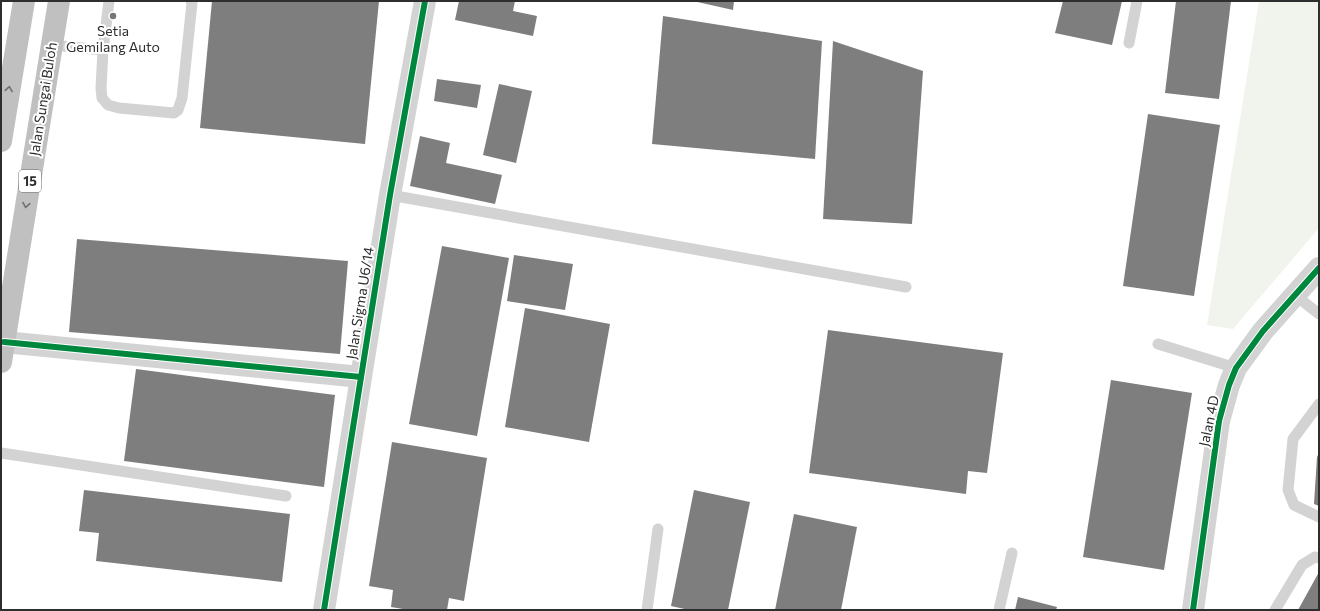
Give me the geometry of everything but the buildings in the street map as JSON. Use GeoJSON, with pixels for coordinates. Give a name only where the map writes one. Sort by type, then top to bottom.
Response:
{"type":"FeatureCollection","features":[{"type":"Feature","properties":{"kind":"highway"},"geometry":{"type":"LineString","coordinates":[[1,141],[24,1]]}},
{"type":"Feature","properties":{"kind":"highway","name":"Jalan Sungai Buloh"},"geometry":{"type":"LineString","coordinates":[[3,352],[59,1]]}},
{"type":"Feature","properties":{"kind":"street","name":"Jalan Sigma U6/14"},"geometry":{"type":"LineString","coordinates":[[324,610],[390,195],[425,1]]}},
{"type":"Feature","properties":{"kind":"street","name":"Jalan 4D"},"geometry":{"type":"LineString","coordinates":[[1193,610],[1218,421],[1229,385],[1236,368],[1263,330],[1319,268]]}},
{"type":"Feature","properties":{"kind":"street"},"geometry":{"type":"LineString","coordinates":[[3,352],[361,377]]}},
{"type":"Feature","properties":{"kind":"lane"},"geometry":{"type":"LineString","coordinates":[[108,1],[100,88],[102,98],[108,105],[118,108],[174,113],[178,110],[182,98],[191,1]]}},
{"type":"Feature","properties":{"kind":"lane"},"geometry":{"type":"LineString","coordinates":[[1128,43],[1137,1]]}},
{"type":"Feature","properties":{"kind":"lane"},"geometry":{"type":"LineString","coordinates":[[52,45],[103,50]]}},
{"type":"Feature","properties":{"kind":"lane"},"geometry":{"type":"LineString","coordinates":[[390,195],[906,286]]}},
{"type":"Feature","properties":{"kind":"lane"},"geometry":{"type":"LineString","coordinates":[[1295,295],[1319,314]]}},
{"type":"Feature","properties":{"kind":"lane"},"geometry":{"type":"LineString","coordinates":[[1158,344],[1236,368]]}},
{"type":"Feature","properties":{"kind":"lane"},"geometry":{"type":"LineString","coordinates":[[1319,404],[1293,438],[1288,490],[1294,505],[1319,517]]}},
{"type":"Feature","properties":{"kind":"lane"},"geometry":{"type":"LineString","coordinates":[[1,453],[286,496]]}},
{"type":"Feature","properties":{"kind":"lane"},"geometry":{"type":"LineString","coordinates":[[647,610],[658,529]]}},
{"type":"Feature","properties":{"kind":"lane"},"geometry":{"type":"LineString","coordinates":[[999,610],[1012,553]]}},
{"type":"Feature","properties":{"kind":"lane"},"geometry":{"type":"LineString","coordinates":[[1275,610],[1302,565],[1315,557],[1319,558]]}},
{"type":"Feature","properties":{"kind":"shaded area"},"geometry":{"type":"Polygon","coordinates":[[[1259,1],[1319,1],[1319,228],[1233,329],[1207,325],[1259,1]]]}},
{"type":"Feature","properties":{"kind":"cycle path"},"geometry":{"type":"LineString","coordinates":[[324,610],[390,195],[425,1]]}},
{"type":"Feature","properties":{"kind":"cycle path"},"geometry":{"type":"LineString","coordinates":[[1193,610],[1219,421],[1229,385],[1236,368],[1263,331],[1319,268]]}},
{"type":"Feature","properties":{"kind":"cycle path"},"geometry":{"type":"LineString","coordinates":[[4,342],[361,377]]}},
{"type":"Feature","properties":{"kind":"place","name":"Setia Gemilang Auto"},"geometry":{"type":"Point","coordinates":[113,16]}}]}
